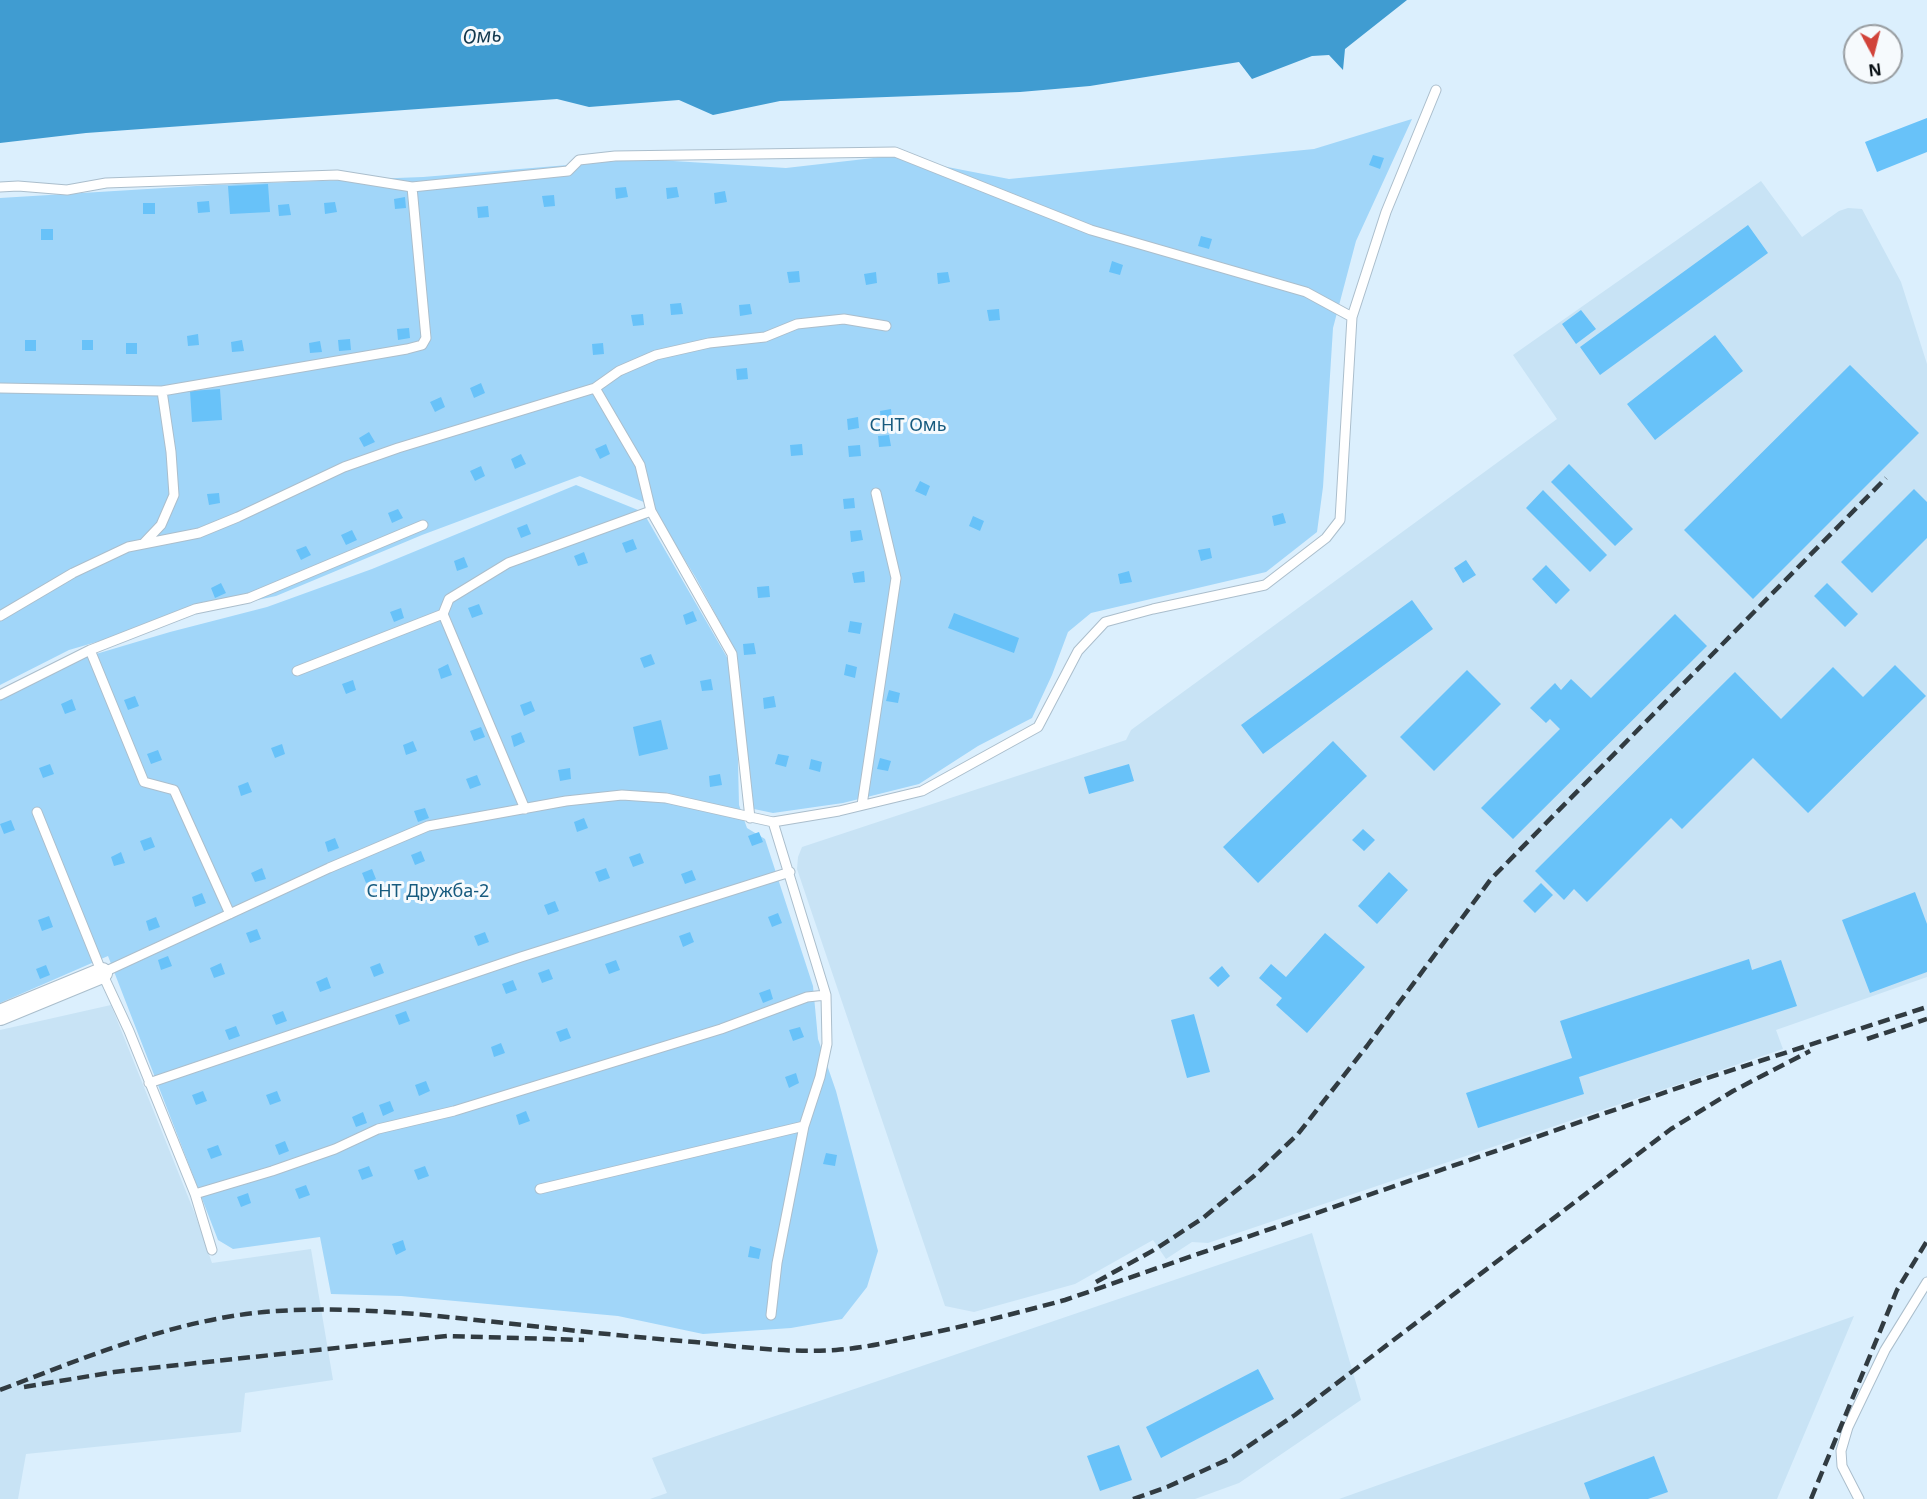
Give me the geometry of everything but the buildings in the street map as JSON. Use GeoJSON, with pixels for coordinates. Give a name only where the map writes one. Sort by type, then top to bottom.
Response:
{"type":"FeatureCollection","features":[{"type":"Feature","properties":{"kind":"street"},"geometry":{"type":"LineString","coordinates":[[0,1015],[102,973]]}},
{"type":"Feature","properties":{"kind":"lane"},"geometry":{"type":"LineString","coordinates":[[102,973],[329,868],[428,826],[622,795],[666,798],[773,822],[922,791],[1038,727],[1078,651],[1105,622],[1265,585],[1326,538],[1340,520],[1352,317],[1386,212],[1436,90]]}},
{"type":"Feature","properties":{"kind":"lane"},"geometry":{"type":"LineString","coordinates":[[0,187],[18,186],[67,190],[106,183],[337,175],[412,188],[568,171],[579,160],[615,156],[895,152],[1090,230],[1306,292],[1352,317]]}},
{"type":"Feature","properties":{"kind":"lane"},"geometry":{"type":"LineString","coordinates":[[0,388],[162,391],[422,345],[426,338],[412,188]]}},
{"type":"Feature","properties":{"kind":"lane"},"geometry":{"type":"LineString","coordinates":[[0,616],[73,573],[128,547],[199,533],[344,467],[398,448],[595,388],[619,371],[656,355],[709,343],[765,338],[797,324],[844,319],[886,326]]}},
{"type":"Feature","properties":{"kind":"lane"},"geometry":{"type":"LineString","coordinates":[[595,388],[640,465],[651,510],[732,654],[750,818]]}},
{"type":"Feature","properties":{"kind":"lane"},"geometry":{"type":"LineString","coordinates":[[143,544],[161,525],[174,495],[171,452],[162,391]]}},
{"type":"Feature","properties":{"kind":"lane"},"geometry":{"type":"LineString","coordinates":[[862,805],[896,578],[876,493]]}},
{"type":"Feature","properties":{"kind":"lane"},"geometry":{"type":"LineString","coordinates":[[525,809],[443,614],[449,599],[508,563],[651,510]]}},
{"type":"Feature","properties":{"kind":"lane"},"geometry":{"type":"LineString","coordinates":[[0,696],[90,650],[195,609],[249,598],[423,525]]}},
{"type":"Feature","properties":{"kind":"lane"},"geometry":{"type":"LineString","coordinates":[[297,671],[443,614]]}},
{"type":"Feature","properties":{"kind":"lane"},"geometry":{"type":"LineString","coordinates":[[90,650],[144,782],[174,790],[230,914]]}},
{"type":"Feature","properties":{"kind":"lane"},"geometry":{"type":"LineString","coordinates":[[37,812],[195,1194],[212,1250]]}},
{"type":"Feature","properties":{"kind":"lane"},"geometry":{"type":"LineString","coordinates":[[771,1315],[777,1263],[804,1126],[820,1077],[827,1044],[826,995],[773,822]]}},
{"type":"Feature","properties":{"kind":"lane"},"geometry":{"type":"LineString","coordinates":[[149,1083],[521,957],[790,872]]}},
{"type":"Feature","properties":{"kind":"lane"},"geometry":{"type":"LineString","coordinates":[[195,1194],[325,1153],[378,1129],[454,1111],[721,1029],[807,997],[826,995]]}},
{"type":"Feature","properties":{"kind":"lane"},"geometry":{"type":"LineString","coordinates":[[540,1189],[804,1126]]}},
{"type":"Feature","properties":{"kind":"lane"},"geometry":{"type":"LineString","coordinates":[[1859,1499],[1842,1466],[1841,1451],[1848,1427],[1885,1350],[1927,1282]]}},
{"type":"Feature","properties":{"kind":"shaded area"},"geometry":{"type":"Polygon","coordinates":[[[1761,181],[1802,237],[1839,211],[1848,208],[1862,209],[1901,282],[1927,364],[1927,977],[1776,1030],[1783,1049],[1208,1243],[1192,1242],[1166,1259],[1153,1240],[1075,1284],[974,1312],[945,1306],[797,869],[802,847],[1126,740],[1131,730],[1557,419],[1513,355],[1761,181]]]}},
{"type":"Feature","properties":{"kind":"shaded area"},"geometry":{"type":"Polygon","coordinates":[[[111,1005],[195,1214],[212,1263],[311,1249],[333,1380],[245,1393],[241,1432],[26,1454],[18,1499],[0,1499],[0,1030],[111,1005]]]}},
{"type":"Feature","properties":{"kind":"shaded area"},"geometry":{"type":"Polygon","coordinates":[[[1312,1233],[1361,1400],[1239,1483],[1195,1499],[650,1499],[667,1493],[652,1458],[1312,1233]]]}},
{"type":"Feature","properties":{"kind":"shaded area"},"geometry":{"type":"Polygon","coordinates":[[[1854,1316],[1777,1499],[1339,1499],[1854,1316]]]}},
{"type":"Feature","properties":{"kind":"green space","name":"СНТ Омь"},"geometry":{"type":"Polygon","coordinates":[[[1412,119],[1356,241],[1333,328],[1323,487],[1317,532],[1266,572],[1091,613],[1068,632],[1052,675],[1032,718],[978,746],[919,784],[843,803],[773,813],[754,809],[736,652],[696,578],[651,505],[580,476],[422,535],[276,596],[192,614],[69,650],[0,685],[0,198],[213,185],[423,177],[641,159],[786,168],[891,156],[1009,179],[1314,149],[1412,119]]]}},
{"type":"Feature","properties":{"kind":"green space","name":"СНТ Дружба-2"},"geometry":{"type":"Polygon","coordinates":[[[576,485],[643,512],[728,659],[737,721],[739,805],[747,828],[765,839],[813,986],[818,1039],[836,1091],[878,1251],[867,1287],[842,1319],[791,1328],[703,1334],[618,1316],[401,1296],[331,1294],[320,1237],[233,1249],[218,1240],[108,956],[0,1003],[0,700],[69,662],[170,632],[267,607],[372,569],[576,485]]]}},
{"type":"Feature","properties":{"kind":"water","name":"Омь"},"geometry":{"type":"Polygon","coordinates":[[[0,0],[1407,0],[1345,49],[1343,70],[1329,55],[1312,56],[1252,79],[1239,62],[1090,86],[1020,92],[780,101],[713,115],[679,100],[589,107],[557,99],[86,133],[0,143],[0,0]]]}},
{"type":"Feature","properties":{"kind":"railway"},"geometry":{"type":"LineString","coordinates":[[1096,1282],[1154,1250],[1203,1218],[1254,1176],[1298,1134],[1367,1046],[1491,879],[1886,478]]}},
{"type":"Feature","properties":{"kind":"railway"},"geometry":{"type":"LineString","coordinates":[[0,1390],[101,1352],[171,1330],[206,1321],[277,1311],[391,1312],[783,1350],[836,1350],[879,1344],[976,1323],[1065,1300],[1698,1081],[1927,1007]]}},
{"type":"Feature","properties":{"kind":"railway"},"geometry":{"type":"LineString","coordinates":[[1867,1039],[1927,1019]]}},
{"type":"Feature","properties":{"kind":"railway"},"geometry":{"type":"LineString","coordinates":[[1133,1499],[1167,1487],[1229,1459],[1295,1415],[1671,1129],[1733,1091],[1810,1051]]}},
{"type":"Feature","properties":{"kind":"railway"},"geometry":{"type":"LineString","coordinates":[[1811,1499],[1897,1290],[1927,1241]]}},
{"type":"Feature","properties":{"kind":"railway"},"geometry":{"type":"LineString","coordinates":[[24,1387],[114,1372],[447,1336],[584,1340]]}}]}
